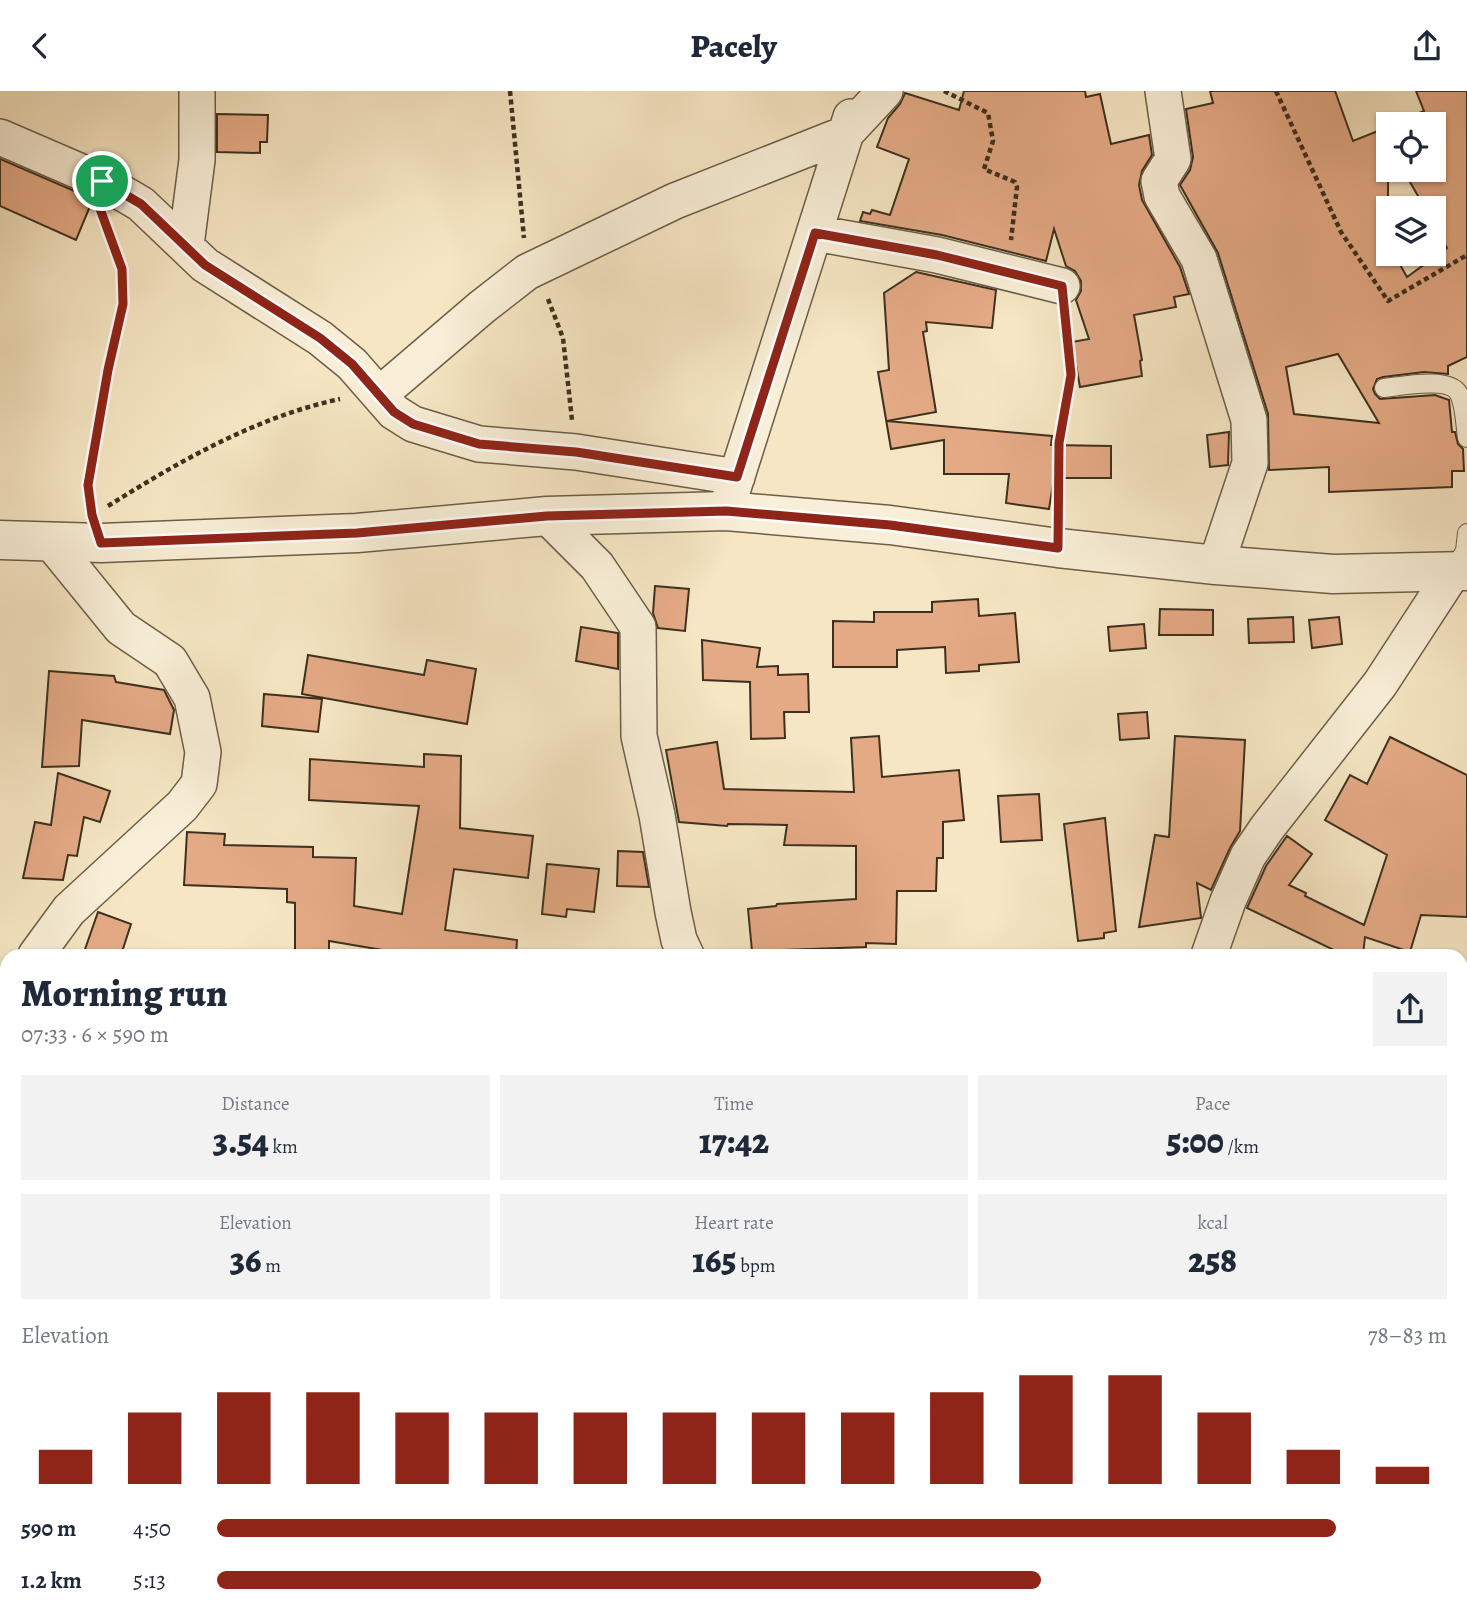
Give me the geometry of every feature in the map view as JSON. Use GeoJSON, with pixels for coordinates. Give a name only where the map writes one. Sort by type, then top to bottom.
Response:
{"type":"FeatureCollection","features":[{"type":"Feature","properties":{"kind":"street"},"geometry":{"type":"LineString","coordinates":[[186,245],[197,160],[197,91]]}},
{"type":"Feature","properties":{"kind":"street"},"geometry":{"type":"LineString","coordinates":[[731,494],[860,91]]}},
{"type":"Feature","properties":{"kind":"street"},"geometry":{"type":"LineString","coordinates":[[379,395],[527,272],[675,201],[845,134],[885,91]]}},
{"type":"Feature","properties":{"kind":"street"},"geometry":{"type":"LineString","coordinates":[[1163,91],[1173,159],[1159,181],[1162,197],[1199,260],[1249,420],[1250,463],[1216,565]]}},
{"type":"Feature","properties":{"kind":"street"},"geometry":{"type":"LineString","coordinates":[[0,137],[102,181],[141,204],[205,265],[320,338],[352,364],[394,412],[413,424],[479,444],[576,452],[731,494],[890,525],[1058,548],[1333,574],[1460,572]]}},
{"type":"Feature","properties":{"kind":"street"},"geometry":{"type":"LineString","coordinates":[[815,233],[937,255],[1062,286]]}},
{"type":"Feature","properties":{"kind":"street"},"geometry":{"type":"LineString","coordinates":[[0,540],[51,542],[96,529],[357,533],[547,516],[731,494]]}},
{"type":"Feature","properties":{"kind":"street"},"geometry":{"type":"LineString","coordinates":[[547,516],[597,566],[638,627],[639,736],[657,815],[677,949]]}},
{"type":"Feature","properties":{"kind":"street"},"geometry":{"type":"LineString","coordinates":[[40,949],[69,910],[182,806],[199,784],[203,752],[192,698],[170,661],[121,628],[51,542]]}},
{"type":"Feature","properties":{"kind":"street"},"geometry":{"type":"LineString","coordinates":[[1211,949],[1248,856],[1380,684],[1460,572]]}},
{"type":"Feature","properties":{"kind":"lane"},"geometry":{"type":"LineString","coordinates":[[1384,388],[1440,383],[1453,387],[1460,395],[1467,439]]}},
{"type":"Feature","properties":{"kind":"lane"},"geometry":{"type":"LineString","coordinates":[[1460,572],[1467,533]]}},
{"type":"Feature","properties":{"kind":"path"},"geometry":{"type":"LineString","coordinates":[[943,91],[988,113],[993,141],[984,169],[1015,181],[1017,187],[1014,224],[1006,272]]}},
{"type":"Feature","properties":{"kind":"path"},"geometry":{"type":"LineString","coordinates":[[1276,91],[1341,232],[1388,301],[1467,255]]}},
{"type":"Feature","properties":{"kind":"path"},"geometry":{"type":"LineString","coordinates":[[102,181],[99,206],[122,269],[123,304],[105,382],[88,485],[96,529],[179,462],[274,417],[338,399],[379,395]]}},
{"type":"Feature","properties":{"kind":"path"},"geometry":{"type":"LineString","coordinates":[[1058,548],[1059,443],[1071,375],[1062,286]]}},
{"type":"Feature","properties":{"kind":"building"},"geometry":{"type":"Polygon","coordinates":[[[964,91],[1085,91],[1086,97],[1100,94],[1111,144],[1149,135],[1152,155],[1142,171],[1139,185],[1142,200],[1180,267],[1189,294],[1174,297],[1176,307],[1134,315],[1142,376],[1080,387],[1072,342],[1089,339],[1076,300],[1081,291],[1081,281],[1075,271],[1066,266],[1054,229],[1046,261],[942,235],[860,221],[863,212],[870,214],[872,210],[890,215],[909,159],[877,147],[888,118],[905,93],[959,110],[964,91]]]}},
{"type":"Feature","properties":{"kind":"building"},"geometry":{"type":"Polygon","coordinates":[[[1210,91],[1335,91],[1353,141],[1376,132],[1376,182],[1388,182],[1388,196],[1376,196],[1376,266],[1401,266],[1407,277],[1422,266],[1446,266],[1447,248],[1446,196],[1418,196],[1410,182],[1446,182],[1446,112],[1422,112],[1424,111],[1416,91],[1467,91],[1467,357],[1448,366],[1448,374],[1424,372],[1383,377],[1377,379],[1373,389],[1380,399],[1435,395],[1449,400],[1452,432],[1455,432],[1458,444],[1463,449],[1464,471],[1452,471],[1452,487],[1329,492],[1329,467],[1269,470],[1268,414],[1218,253],[1180,185],[1190,170],[1193,157],[1186,109],[1213,103],[1210,91]],[[1338,354],[1286,367],[1294,414],[1379,423],[1338,354]]]}},
{"type":"Feature","properties":{"kind":"building"},"geometry":{"type":"Polygon","coordinates":[[[217,114],[268,115],[267,142],[260,142],[260,153],[217,152],[217,114]]]}},
{"type":"Feature","properties":{"kind":"building"},"geometry":{"type":"Polygon","coordinates":[[[0,159],[93,199],[76,240],[0,206],[0,159]]]}},
{"type":"Feature","properties":{"kind":"building"},"geometry":{"type":"Polygon","coordinates":[[[916,272],[996,290],[992,328],[926,322],[927,331],[923,332],[936,412],[887,421],[1052,436],[1051,445],[1111,446],[1111,478],[1054,478],[1049,509],[1006,503],[1009,474],[944,474],[944,440],[891,449],[878,372],[889,370],[884,293],[916,272]]]}},
{"type":"Feature","properties":{"kind":"building"},"geometry":{"type":"Polygon","coordinates":[[[1229,432],[1228,465],[1210,467],[1207,435],[1229,432]]]}},
{"type":"Feature","properties":{"kind":"building"},"geometry":{"type":"Polygon","coordinates":[[[655,586],[689,589],[685,631],[658,628],[653,613],[655,586]]]}},
{"type":"Feature","properties":{"kind":"building"},"geometry":{"type":"Polygon","coordinates":[[[978,599],[979,616],[1015,613],[1019,662],[979,665],[979,671],[946,673],[945,647],[897,650],[897,667],[833,667],[833,621],[874,622],[874,612],[932,612],[932,602],[978,599]]]}},
{"type":"Feature","properties":{"kind":"building"},"geometry":{"type":"Polygon","coordinates":[[[1160,609],[1213,610],[1213,635],[1159,635],[1160,609]]]}},
{"type":"Feature","properties":{"kind":"building"},"geometry":{"type":"Polygon","coordinates":[[[1293,617],[1294,642],[1249,643],[1248,619],[1293,617]]]}},
{"type":"Feature","properties":{"kind":"building"},"geometry":{"type":"Polygon","coordinates":[[[1339,617],[1342,644],[1312,648],[1309,620],[1339,617]]]}},
{"type":"Feature","properties":{"kind":"building"},"geometry":{"type":"Polygon","coordinates":[[[1144,624],[1146,648],[1110,651],[1108,627],[1144,624]]]}},
{"type":"Feature","properties":{"kind":"building"},"geometry":{"type":"Polygon","coordinates":[[[581,627],[618,633],[618,669],[576,661],[581,627]]]}},
{"type":"Feature","properties":{"kind":"building"},"geometry":{"type":"Polygon","coordinates":[[[702,640],[760,648],[757,667],[778,666],[778,675],[808,674],[809,712],[784,712],[785,738],[751,739],[750,682],[703,680],[702,640]]]}},
{"type":"Feature","properties":{"kind":"building"},"geometry":{"type":"Polygon","coordinates":[[[308,655],[424,675],[427,660],[476,669],[467,724],[302,694],[308,655]]]}},
{"type":"Feature","properties":{"kind":"building"},"geometry":{"type":"Polygon","coordinates":[[[49,671],[114,676],[116,682],[164,690],[174,710],[170,734],[82,720],[79,766],[42,767],[49,671]]]}},
{"type":"Feature","properties":{"kind":"building"},"geometry":{"type":"Polygon","coordinates":[[[264,694],[322,699],[318,732],[262,726],[264,694]]]}},
{"type":"Feature","properties":{"kind":"building"},"geometry":{"type":"Polygon","coordinates":[[[1147,712],[1149,738],[1120,740],[1118,714],[1147,712]]]}},
{"type":"Feature","properties":{"kind":"building"},"geometry":{"type":"Polygon","coordinates":[[[879,736],[882,777],[959,770],[964,820],[943,822],[943,858],[937,858],[936,891],[897,891],[896,944],[752,949],[748,909],[777,904],[856,899],[856,846],[784,845],[787,825],[727,826],[679,822],[666,750],[717,742],[724,789],[854,792],[851,738],[879,736]]]}},
{"type":"Feature","properties":{"kind":"building"},"geometry":{"type":"Polygon","coordinates":[[[1175,736],[1245,740],[1240,831],[1211,890],[1197,883],[1201,918],[1139,927],[1155,835],[1169,837],[1175,736]]]}},
{"type":"Feature","properties":{"kind":"building"},"geometry":{"type":"Polygon","coordinates":[[[1390,737],[1467,775],[1467,917],[1421,915],[1411,949],[1401,949],[1365,937],[1364,949],[1332,949],[1247,908],[1266,866],[1287,836],[1312,854],[1289,885],[1306,893],[1305,896],[1364,925],[1387,855],[1325,820],[1350,775],[1367,784],[1390,737]]]}},
{"type":"Feature","properties":{"kind":"building"},"geometry":{"type":"Polygon","coordinates":[[[424,754],[461,756],[460,828],[533,836],[528,878],[454,869],[445,930],[517,940],[516,949],[376,949],[329,941],[329,949],[295,949],[295,903],[287,902],[287,889],[184,885],[187,832],[225,834],[224,845],[313,847],[313,857],[356,858],[354,906],[402,914],[419,806],[309,800],[310,759],[424,767],[424,754]]]}},
{"type":"Feature","properties":{"kind":"building"},"geometry":{"type":"Polygon","coordinates":[[[58,773],[110,791],[100,822],[84,817],[77,856],[68,855],[63,880],[23,878],[35,822],[51,825],[58,773]]]}},
{"type":"Feature","properties":{"kind":"building"},"geometry":{"type":"Polygon","coordinates":[[[1039,794],[1042,840],[1001,842],[998,796],[1039,794]]]}},
{"type":"Feature","properties":{"kind":"building"},"geometry":{"type":"Polygon","coordinates":[[[1105,818],[1116,931],[1104,933],[1104,938],[1078,941],[1064,824],[1105,818]]]}},
{"type":"Feature","properties":{"kind":"building"},"geometry":{"type":"Polygon","coordinates":[[[618,851],[643,852],[649,887],[617,886],[618,851]]]}},
{"type":"Feature","properties":{"kind":"building"},"geometry":{"type":"Polygon","coordinates":[[[547,864],[599,869],[594,912],[567,909],[566,917],[542,914],[547,864]]]}},
{"type":"Feature","properties":{"kind":"building"},"geometry":{"type":"Polygon","coordinates":[[[98,912],[131,924],[123,949],[85,949],[98,912]]]}},
{"type":"Feature","properties":{"kind":"route"},"geometry":{"type":"LineString","coordinates":[[102,181],[141,204],[205,265],[320,338],[352,364],[394,412],[413,424],[479,444],[576,452],[737,477],[815,233],[937,255],[1062,286],[1071,375],[1059,443],[1058,548],[890,525],[726,511],[547,516],[357,533],[101,543],[92,515],[88,485],[108,370],[123,304],[122,269],[110,230],[99,206],[102,181]]}}]}
